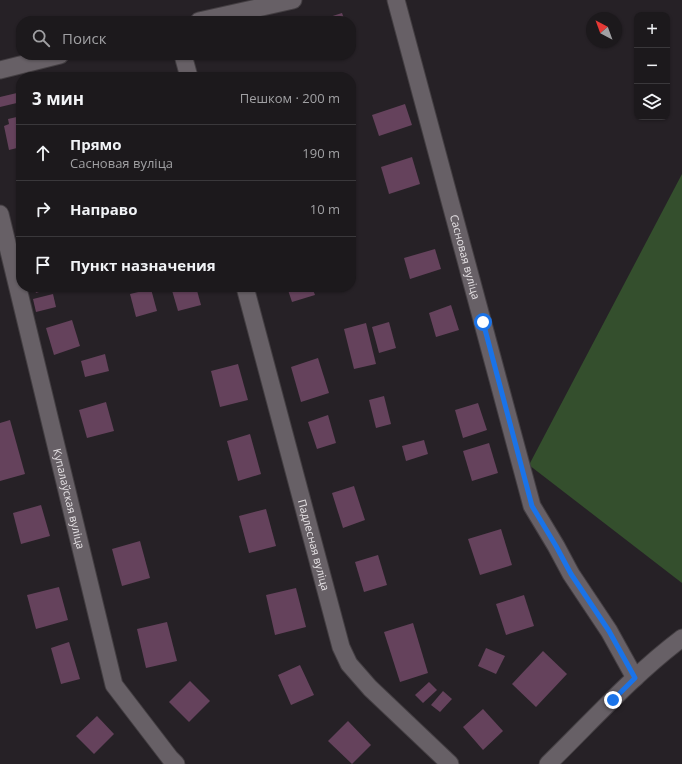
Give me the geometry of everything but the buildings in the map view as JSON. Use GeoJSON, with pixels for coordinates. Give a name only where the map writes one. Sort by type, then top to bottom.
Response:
{"type":"FeatureCollection","features":[{"type":"Feature","properties":{"kind":"street"},"geometry":{"type":"LineString","coordinates":[[221,16],[293,0]]}},
{"type":"Feature","properties":{"kind":"street","name":"Сасновая вуліца"},"geometry":{"type":"LineString","coordinates":[[396,0],[532,506],[571,574],[609,631],[635,678]]}},
{"type":"Feature","properties":{"kind":"street"},"geometry":{"type":"LineString","coordinates":[[0,70],[40,60]]}},
{"type":"Feature","properties":{"kind":"street"},"geometry":{"type":"LineString","coordinates":[[184,60],[188,72]]}},
{"type":"Feature","properties":{"kind":"street","name":"Купалаўская вуліца"},"geometry":{"type":"LineString","coordinates":[[0,214],[16,280]]}},
{"type":"Feature","properties":{"kind":"street","name":"Купалаўская вуліца"},"geometry":{"type":"LineString","coordinates":[[19,292],[114,685],[176,764]]}},
{"type":"Feature","properties":{"kind":"street","name":"Падлесная вуліца"},"geometry":{"type":"LineString","coordinates":[[246,292],[341,647],[349,664],[370,688],[450,764]]}},
{"type":"Feature","properties":{"kind":"street"},"geometry":{"type":"LineString","coordinates":[[548,764],[635,678],[682,638]]}},
{"type":"Feature","properties":{"kind":"green space"},"geometry":{"type":"Polygon","coordinates":[[[682,174],[682,583],[529,465],[682,174]]]}},
{"type":"Feature","properties":{"kind":"route"},"geometry":{"type":"LineString","coordinates":[[483,322],[532,506],[571,574],[609,631],[635,678],[613,700]]}}]}
